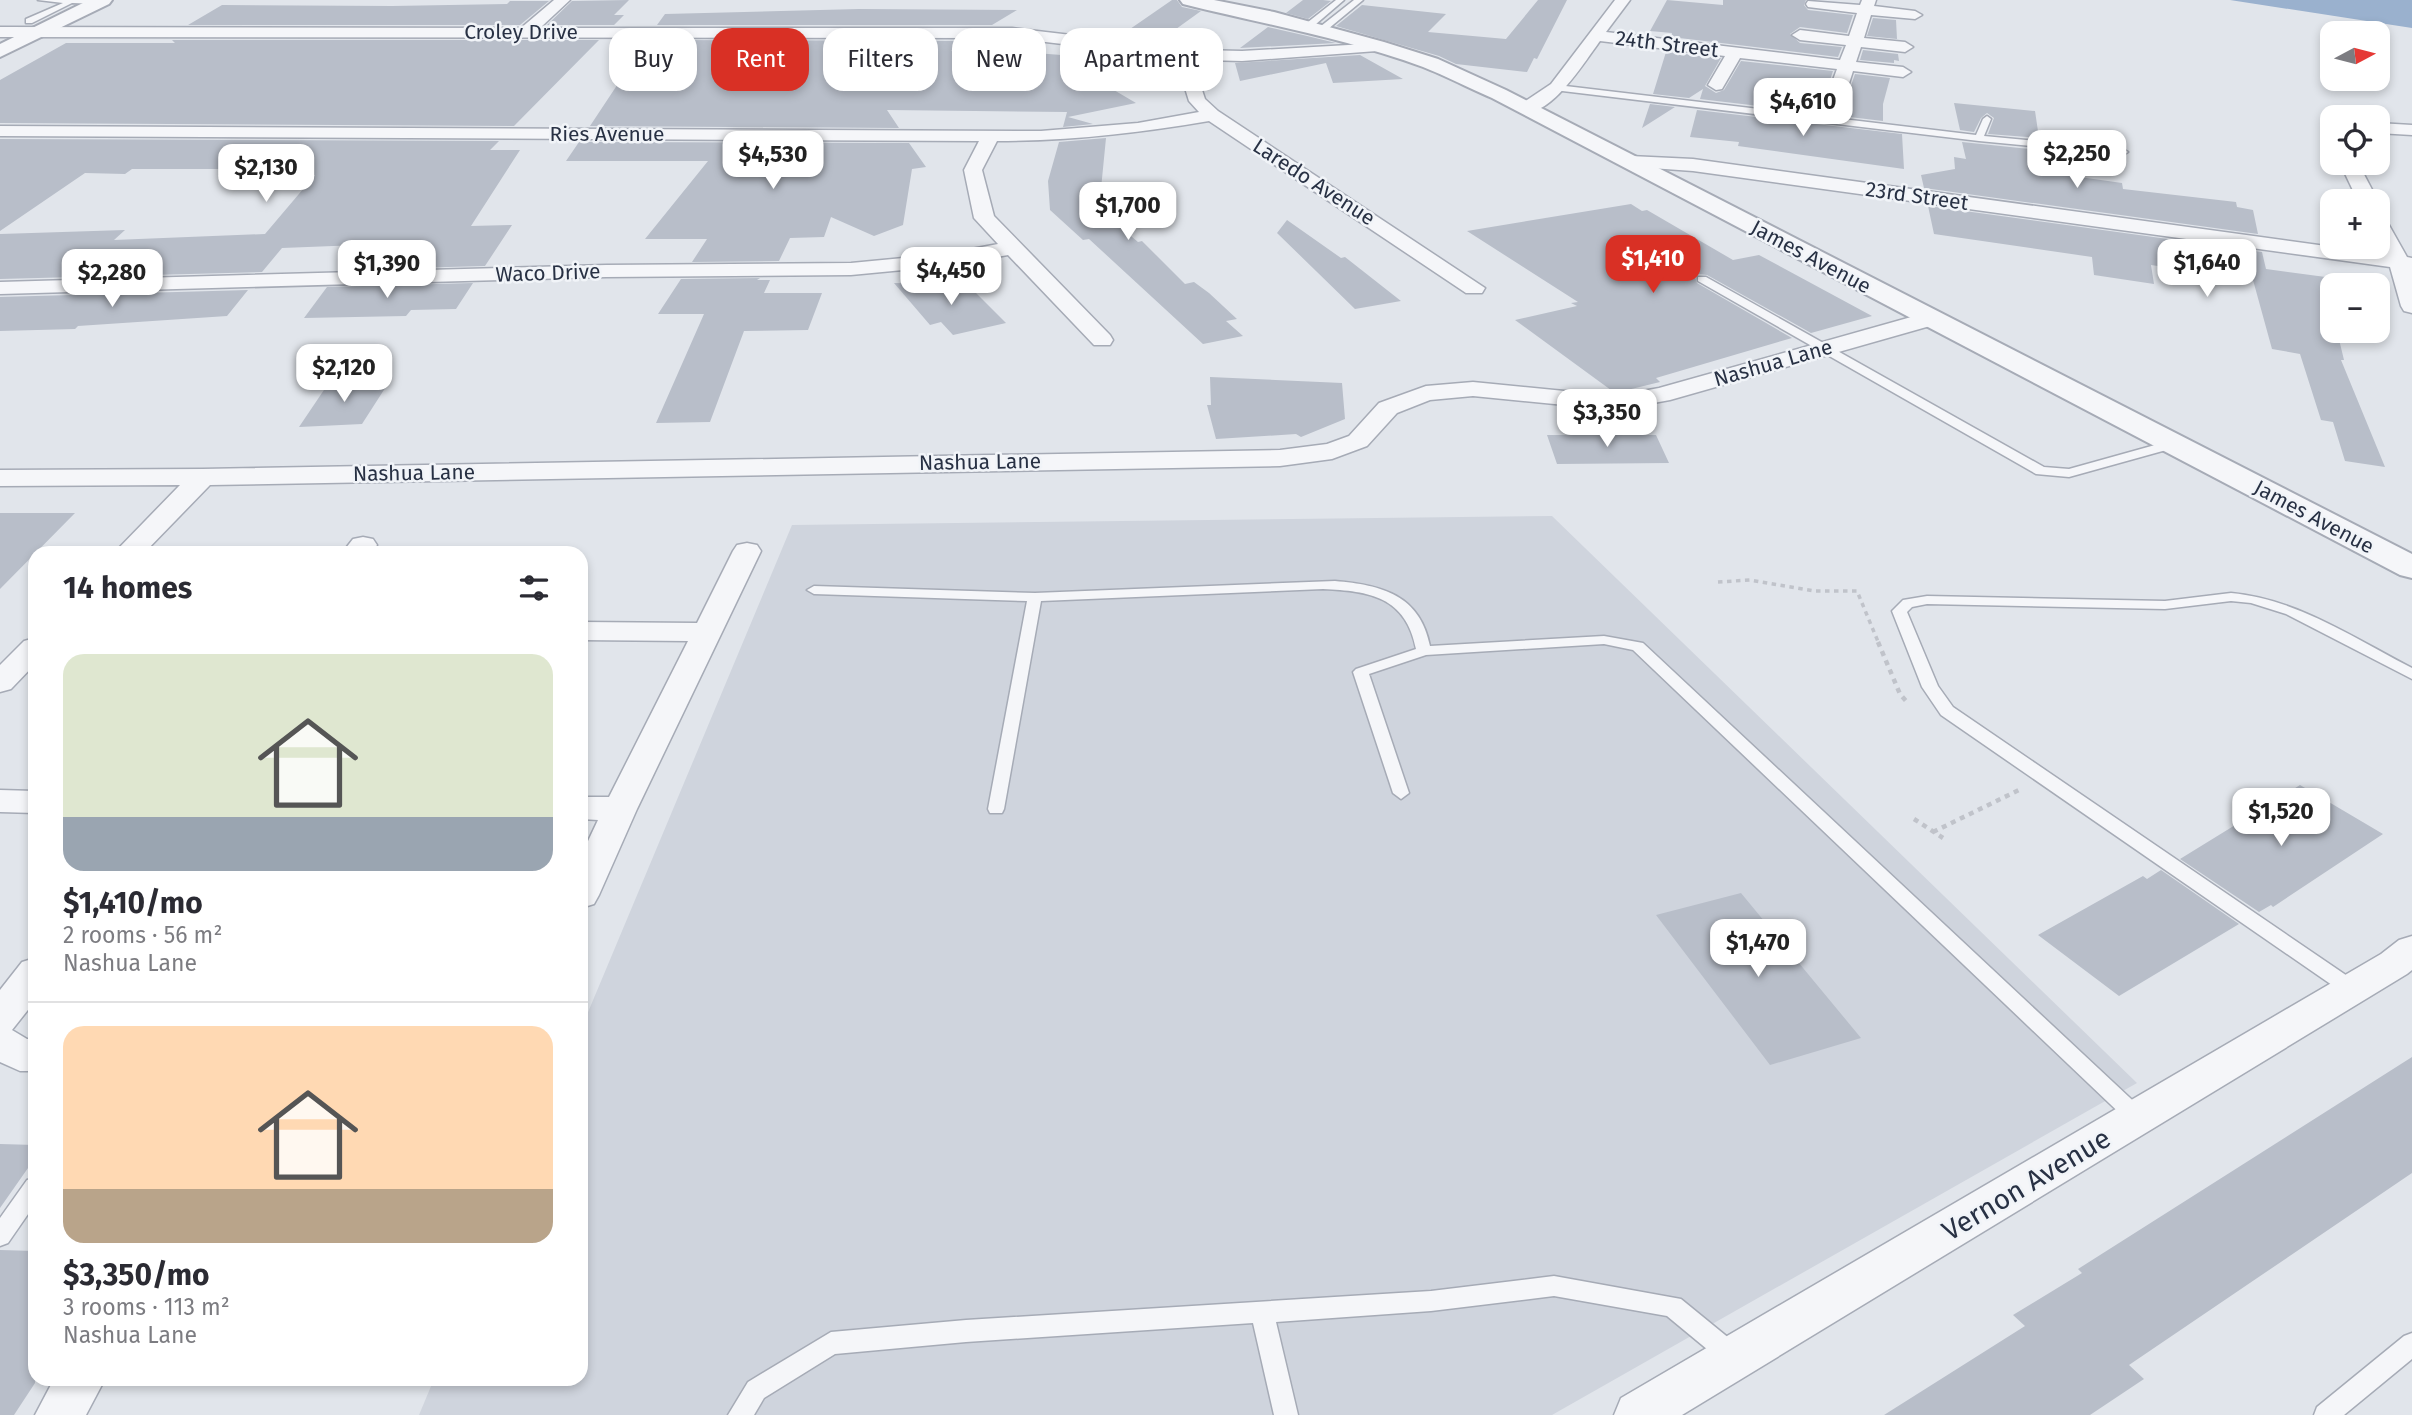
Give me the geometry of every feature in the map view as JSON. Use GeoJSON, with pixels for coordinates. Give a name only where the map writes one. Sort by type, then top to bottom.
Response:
{"type":"FeatureCollection","features":[{"type":"Feature","properties":{"kind":"street"},"geometry":{"type":"LineString","coordinates":[[527,31],[563,0]]}},
{"type":"Feature","properties":{"kind":"street","name":"James Avenue"},"geometry":{"type":"LineString","coordinates":[[1189,0],[1274,18],[1377,46],[1430,63],[1527,108],[2412,568]]}},
{"type":"Feature","properties":{"kind":"street"},"geometry":{"type":"LineString","coordinates":[[1527,108],[1558,88],[1623,0]]}},
{"type":"Feature","properties":{"kind":"street"},"geometry":{"type":"LineString","coordinates":[[0,51],[33,27],[101,1]]}},
{"type":"Feature","properties":{"kind":"street"},"geometry":{"type":"LineString","coordinates":[[1813,4],[1868,5],[1915,15]]}},
{"type":"Feature","properties":{"kind":"street"},"geometry":{"type":"LineString","coordinates":[[1835,102],[1868,5]]}},
{"type":"Feature","properties":{"kind":"street","name":"Croley Drive"},"geometry":{"type":"LineString","coordinates":[[0,32],[33,27],[1012,33],[1060,39]]}},
{"type":"Feature","properties":{"kind":"street"},"geometry":{"type":"LineString","coordinates":[[1800,35],[1905,47]]}},
{"type":"Feature","properties":{"kind":"street","name":"24th Street"},"geometry":{"type":"LineString","coordinates":[[1597,36],[1903,72]]}},
{"type":"Feature","properties":{"kind":"street","name":"Croley Drive"},"geometry":{"type":"LineString","coordinates":[[1223,55],[1284,55],[1377,46]]}},
{"type":"Feature","properties":{"kind":"street"},"geometry":{"type":"LineString","coordinates":[[1716,85],[1735,52]]}},
{"type":"Feature","properties":{"kind":"street","name":"Laredo Avenue"},"geometry":{"type":"LineString","coordinates":[[1194,91],[1197,101],[1212,115],[1474,288]]}},
{"type":"Feature","properties":{"kind":"street","name":"Ries Avenue"},"geometry":{"type":"LineString","coordinates":[[0,131],[991,136],[1097,132],[1212,115]]}},
{"type":"Feature","properties":{"kind":"street"},"geometry":{"type":"LineString","coordinates":[[2390,129],[2412,130]]}},
{"type":"Feature","properties":{"kind":"street"},"geometry":{"type":"LineString","coordinates":[[991,136],[972,170],[984,218],[1010,248],[1102,340]]}},
{"type":"Feature","properties":{"kind":"street","name":"23rd Street"},"geometry":{"type":"LineString","coordinates":[[1629,162],[1693,165],[2405,263]]}},
{"type":"Feature","properties":{"kind":"street"},"geometry":{"type":"LineString","coordinates":[[2390,240],[2405,263],[2412,306]]}},
{"type":"Feature","properties":{"kind":"street","name":"Waco Drive"},"geometry":{"type":"LineString","coordinates":[[0,288],[606,271],[851,269],[945,260],[1010,248]]}},
{"type":"Feature","properties":{"kind":"street","name":"Nashua Lane"},"geometry":{"type":"LineString","coordinates":[[0,478],[203,477],[1280,458],[1332,451],[1358,441],[1388,408],[1426,393],[1474,389],[1615,403],[1662,395],[1929,319]]}},
{"type":"Feature","properties":{"kind":"street"},"geometry":{"type":"LineString","coordinates":[[135,546],[203,477]]}},
{"type":"Feature","properties":{"kind":"street"},"geometry":{"type":"LineString","coordinates":[[588,880],[747,551]]}},
{"type":"Feature","properties":{"kind":"street"},"geometry":{"type":"LineString","coordinates":[[588,631],[709,632]]}},
{"type":"Feature","properties":{"kind":"street"},"geometry":{"type":"LineString","coordinates":[[0,682],[28,654]]}},
{"type":"Feature","properties":{"kind":"street"},"geometry":{"type":"LineString","coordinates":[[0,801],[28,802]]}},
{"type":"Feature","properties":{"kind":"street"},"geometry":{"type":"LineString","coordinates":[[588,808],[620,809]]}},
{"type":"Feature","properties":{"kind":"street","name":"Vernon Avenue"},"geometry":{"type":"LineString","coordinates":[[1638,1415],[2352,989],[2412,950]]}},
{"type":"Feature","properties":{"kind":"street"},"geometry":{"type":"LineString","coordinates":[[0,1019],[28,981]]}},
{"type":"Feature","properties":{"kind":"street"},"geometry":{"type":"LineString","coordinates":[[0,1042],[20,1055],[28,1055]]}},
{"type":"Feature","properties":{"kind":"street"},"geometry":{"type":"LineString","coordinates":[[59,1415],[77,1386]]}},
{"type":"Feature","properties":{"kind":"lane"},"geometry":{"type":"LineString","coordinates":[[42,0],[101,1]]}},
{"type":"Feature","properties":{"kind":"lane"},"geometry":{"type":"LineString","coordinates":[[1312,30],[1340,0]]}},
{"type":"Feature","properties":{"kind":"lane"},"geometry":{"type":"LineString","coordinates":[[1312,30],[1359,0]]}},
{"type":"Feature","properties":{"kind":"lane"},"geometry":{"type":"LineString","coordinates":[[33,27],[73,1]]}},
{"type":"Feature","properties":{"kind":"lane"},"geometry":{"type":"LineString","coordinates":[[1558,88],[1979,138],[2123,152]]}},
{"type":"Feature","properties":{"kind":"lane"},"geometry":{"type":"LineString","coordinates":[[1979,138],[1987,119]]}},
{"type":"Feature","properties":{"kind":"lane"},"geometry":{"type":"LineString","coordinates":[[1702,279],[2041,471],[2069,473],[2174,444]]}},
{"type":"Feature","properties":{"kind":"lane"},"geometry":{"type":"LineString","coordinates":[[814,590],[1035,597],[1322,585],[1360,587],[1392,598],[1415,619],[1424,651]]}},
{"type":"Feature","properties":{"kind":"lane"},"geometry":{"type":"LineString","coordinates":[[996,809],[1035,597]]}},
{"type":"Feature","properties":{"kind":"lane"},"geometry":{"type":"LineString","coordinates":[[2352,989],[1947,711],[1930,687],[1899,611],[1908,603],[1927,600],[2165,604],[2231,597],[2291,611],[2412,674]]}},
{"type":"Feature","properties":{"kind":"lane"},"geometry":{"type":"LineString","coordinates":[[1401,793],[1361,672],[1424,651],[1604,640],[1638,646],[2137,1117]]}},
{"type":"Feature","properties":{"kind":"lane"},"geometry":{"type":"LineString","coordinates":[[0,1236],[28,1197]]}},
{"type":"Feature","properties":{"kind":"lane"},"geometry":{"type":"LineString","coordinates":[[740,1415],[756,1390],[831,1343],[1431,1301],[1554,1286],[1673,1306],[1734,1357]]}},
{"type":"Feature","properties":{"kind":"lane"},"geometry":{"type":"LineString","coordinates":[[1262,1311],[1286,1415]]}},
{"type":"Feature","properties":{"kind":"lane"},"geometry":{"type":"LineString","coordinates":[[2326,1415],[2412,1344]]}},
{"type":"Feature","properties":{"kind":"path"},"geometry":{"type":"LineString","coordinates":[[1933,832],[2023,788]]}},
{"type":"Feature","properties":{"kind":"path"},"geometry":{"type":"LineString","coordinates":[[1914,820],[1943,838]]}},
{"type":"Feature","properties":{"kind":"shaded area"},"geometry":{"type":"Polygon","coordinates":[[[1552,516],[2137,1083],[1552,1415],[419,1415],[431,1386],[588,1386],[588,1012],[792,525],[1552,516]]]}},
{"type":"Feature","properties":{"kind":"water"},"geometry":{"type":"Polygon","coordinates":[[[2230,0],[2412,0],[2412,28],[2390,25],[2390,21],[2366,21],[2230,0]]]}},
{"type":"Feature","properties":{"kind":"building"},"geometry":{"type":"Polygon","coordinates":[[[629,0],[614,15],[624,15],[614,25],[547,25],[572,1],[629,0]]]}},
{"type":"Feature","properties":{"kind":"building"},"geometry":{"type":"Polygon","coordinates":[[[1172,0],[1177,0],[1182,7],[1201,11],[1177,28],[1131,28],[1172,0]]]}},
{"type":"Feature","properties":{"kind":"building"},"geometry":{"type":"Polygon","coordinates":[[[1303,0],[1331,1],[1308,19],[1286,13],[1303,0]]]}},
{"type":"Feature","properties":{"kind":"building"},"geometry":{"type":"Polygon","coordinates":[[[1538,0],[1567,0],[1537,59],[1534,58],[1527,72],[1456,64],[1439,56],[1336,26],[1362,5],[1446,14],[1428,32],[1506,39],[1538,0]]]}},
{"type":"Feature","properties":{"kind":"building"},"geometry":{"type":"Polygon","coordinates":[[[1667,0],[1723,5],[1723,0],[1806,0],[1804,5],[1808,10],[1853,15],[1847,33],[1800,27],[1790,34],[1800,43],[1842,47],[1838,57],[1671,37],[1672,33],[1650,31],[1667,0]]]}},
{"type":"Feature","properties":{"kind":"building"},"geometry":{"type":"Polygon","coordinates":[[[510,1],[549,1],[520,25],[188,25],[222,5],[392,6],[507,4],[510,1]]]}},
{"type":"Feature","properties":{"kind":"building"},"geometry":{"type":"Polygon","coordinates":[[[859,9],[1017,10],[992,25],[657,25],[665,14],[859,9]]]}},
{"type":"Feature","properties":{"kind":"building"},"geometry":{"type":"Polygon","coordinates":[[[1873,18],[1896,20],[1897,39],[1867,36],[1873,18]]]}},
{"type":"Feature","properties":{"kind":"building"},"geometry":{"type":"Polygon","coordinates":[[[1268,27],[1303,35],[1336,43],[1240,48],[1268,27]]]}},
{"type":"Feature","properties":{"kind":"building"},"geometry":{"type":"Polygon","coordinates":[[[172,40],[599,40],[514,126],[0,123],[0,80],[66,43],[175,43],[172,40]]]}},
{"type":"Feature","properties":{"kind":"building"},"geometry":{"type":"Polygon","coordinates":[[[697,40],[711,40],[711,91],[809,91],[809,41],[823,41],[823,91],[938,91],[938,41],[952,41],[952,91],[1046,91],[1046,54],[1060,55],[1060,91],[1116,91],[1136,103],[1068,117],[1093,124],[1063,127],[1067,112],[887,110],[899,128],[590,126],[613,91],[697,91],[697,40]]]}},
{"type":"Feature","properties":{"kind":"building"},"geometry":{"type":"Polygon","coordinates":[[[1863,50],[1898,54],[1899,61],[1894,60],[1894,63],[1860,60],[1863,50]]]}},
{"type":"Feature","properties":{"kind":"building"},"geometry":{"type":"Polygon","coordinates":[[[1666,52],[1721,58],[1705,86],[1716,93],[1724,90],[1741,61],[1833,71],[1823,101],[1833,109],[1845,103],[1855,74],[1890,78],[1883,104],[1883,121],[1700,99],[1703,89],[1689,98],[1653,94],[1666,52]]]}},
{"type":"Feature","properties":{"kind":"building"},"geometry":{"type":"Polygon","coordinates":[[[1360,55],[1403,79],[1333,83],[1326,63],[1240,81],[1235,63],[1360,55]]]}},
{"type":"Feature","properties":{"kind":"building"},"geometry":{"type":"Polygon","coordinates":[[[1954,103],[2035,111],[2039,138],[1988,134],[1994,118],[1987,113],[1981,118],[1974,132],[1960,130],[1954,103]]]}},
{"type":"Feature","properties":{"kind":"building"},"geometry":{"type":"Polygon","coordinates":[[[1650,104],[1675,107],[1642,128],[1650,104]]]}},
{"type":"Feature","properties":{"kind":"building"},"geometry":{"type":"Polygon","coordinates":[[[1697,110],[1902,134],[1904,169],[1738,146],[1739,142],[1690,137],[1697,110]]]}},
{"type":"Feature","properties":{"kind":"building"},"geometry":{"type":"Polygon","coordinates":[[[1106,138],[1099,209],[1138,242],[1142,241],[1185,284],[1194,282],[1209,293],[1237,319],[1226,321],[1243,336],[1203,344],[1089,239],[1083,240],[1050,210],[1048,181],[1059,142],[1106,138]]]}},
{"type":"Feature","properties":{"kind":"building"},"geometry":{"type":"Polygon","coordinates":[[[0,139],[499,141],[490,150],[520,150],[471,226],[512,225],[485,266],[340,270],[359,245],[282,248],[262,272],[0,279],[0,234],[125,230],[114,240],[265,234],[315,175],[218,175],[224,169],[132,169],[125,174],[85,173],[0,231],[0,139]]]}},
{"type":"Feature","properties":{"kind":"building"},"geometry":{"type":"Polygon","coordinates":[[[579,142],[909,143],[926,167],[912,169],[903,225],[874,236],[831,217],[824,237],[790,238],[779,261],[692,262],[707,239],[645,239],[708,161],[566,161],[579,142]]]}},
{"type":"Feature","properties":{"kind":"building"},"geometry":{"type":"Polygon","coordinates":[[[1962,142],[2040,150],[2044,172],[2122,183],[2123,189],[2236,202],[2237,207],[2253,210],[2258,234],[1924,188],[1921,175],[1955,169],[1954,157],[1966,159],[1962,142]]]}},
{"type":"Feature","properties":{"kind":"building"},"geometry":{"type":"Polygon","coordinates":[[[1631,204],[1642,211],[1647,210],[1733,260],[1759,255],[1872,316],[1811,333],[1707,275],[1698,274],[1695,277],[1697,283],[1792,338],[1656,378],[1660,382],[1615,393],[1515,320],[1577,306],[1571,303],[1578,302],[1467,231],[1631,204]]]}},
{"type":"Feature","properties":{"kind":"building"},"geometry":{"type":"Polygon","coordinates":[[[1928,206],[2262,252],[2266,269],[2320,276],[2320,343],[2340,343],[2344,360],[2341,360],[2385,467],[2345,461],[2333,422],[2321,420],[2300,354],[2272,349],[2253,280],[2151,265],[2154,284],[2094,275],[2092,257],[1934,234],[1928,206]]]}},
{"type":"Feature","properties":{"kind":"building"},"geometry":{"type":"Polygon","coordinates":[[[1287,220],[1341,258],[1345,257],[1401,301],[1355,309],[1277,233],[1287,220]]]}},
{"type":"Feature","properties":{"kind":"building"},"geometry":{"type":"Polygon","coordinates":[[[760,278],[757,280],[770,280],[764,293],[822,293],[808,330],[744,331],[710,422],[656,423],[704,314],[658,314],[681,279],[760,278]]]}},
{"type":"Feature","properties":{"kind":"building"},"geometry":{"type":"Polygon","coordinates":[[[473,283],[456,309],[411,310],[406,316],[304,318],[327,287],[473,283]]]}},
{"type":"Feature","properties":{"kind":"building"},"geometry":{"type":"Polygon","coordinates":[[[894,283],[970,285],[967,292],[975,292],[1006,323],[953,335],[941,322],[930,325],[894,283]]]}},
{"type":"Feature","properties":{"kind":"building"},"geometry":{"type":"Polygon","coordinates":[[[248,290],[227,316],[78,326],[75,329],[0,331],[0,297],[248,290]]]}},
{"type":"Feature","properties":{"kind":"building"},"geometry":{"type":"Polygon","coordinates":[[[1210,377],[1342,383],[1345,419],[1301,437],[1296,434],[1216,439],[1207,405],[1211,405],[1210,377]]]}},
{"type":"Feature","properties":{"kind":"building"},"geometry":{"type":"Polygon","coordinates":[[[389,382],[362,424],[299,427],[328,384],[389,382]]]}},
{"type":"Feature","properties":{"kind":"building"},"geometry":{"type":"Polygon","coordinates":[[[1547,435],[1656,435],[1669,463],[1557,464],[1547,435]]]}},
{"type":"Feature","properties":{"kind":"building"},"geometry":{"type":"Polygon","coordinates":[[[0,513],[75,513],[42,546],[28,546],[28,561],[0,589],[0,513]]]}},
{"type":"Feature","properties":{"kind":"building"},"geometry":{"type":"Polygon","coordinates":[[[2300,785],[2383,834],[2273,907],[2271,905],[2259,912],[2180,859],[2300,785]]]}},
{"type":"Feature","properties":{"kind":"building"},"geometry":{"type":"Polygon","coordinates":[[[2161,870],[2239,924],[2119,996],[2038,935],[2143,876],[2147,879],[2161,870]]]}},
{"type":"Feature","properties":{"kind":"building"},"geometry":{"type":"Polygon","coordinates":[[[1741,893],[1861,1038],[1770,1065],[1656,915],[1741,893]]]}},
{"type":"Feature","properties":{"kind":"building"},"geometry":{"type":"Polygon","coordinates":[[[2412,1057],[2412,1173],[2129,1365],[2144,1379],[2090,1415],[1884,1415],[2025,1326],[2013,1315],[2082,1273],[2078,1269],[2412,1057]]]}},
{"type":"Feature","properties":{"kind":"building"},"geometry":{"type":"Polygon","coordinates":[[[0,1144],[28,1145],[28,1168],[0,1208],[0,1144]]]}},
{"type":"Feature","properties":{"kind":"building"},"geometry":{"type":"Polygon","coordinates":[[[0,1250],[28,1251],[28,1386],[33,1386],[14,1415],[0,1415],[0,1250]]]}}]}
